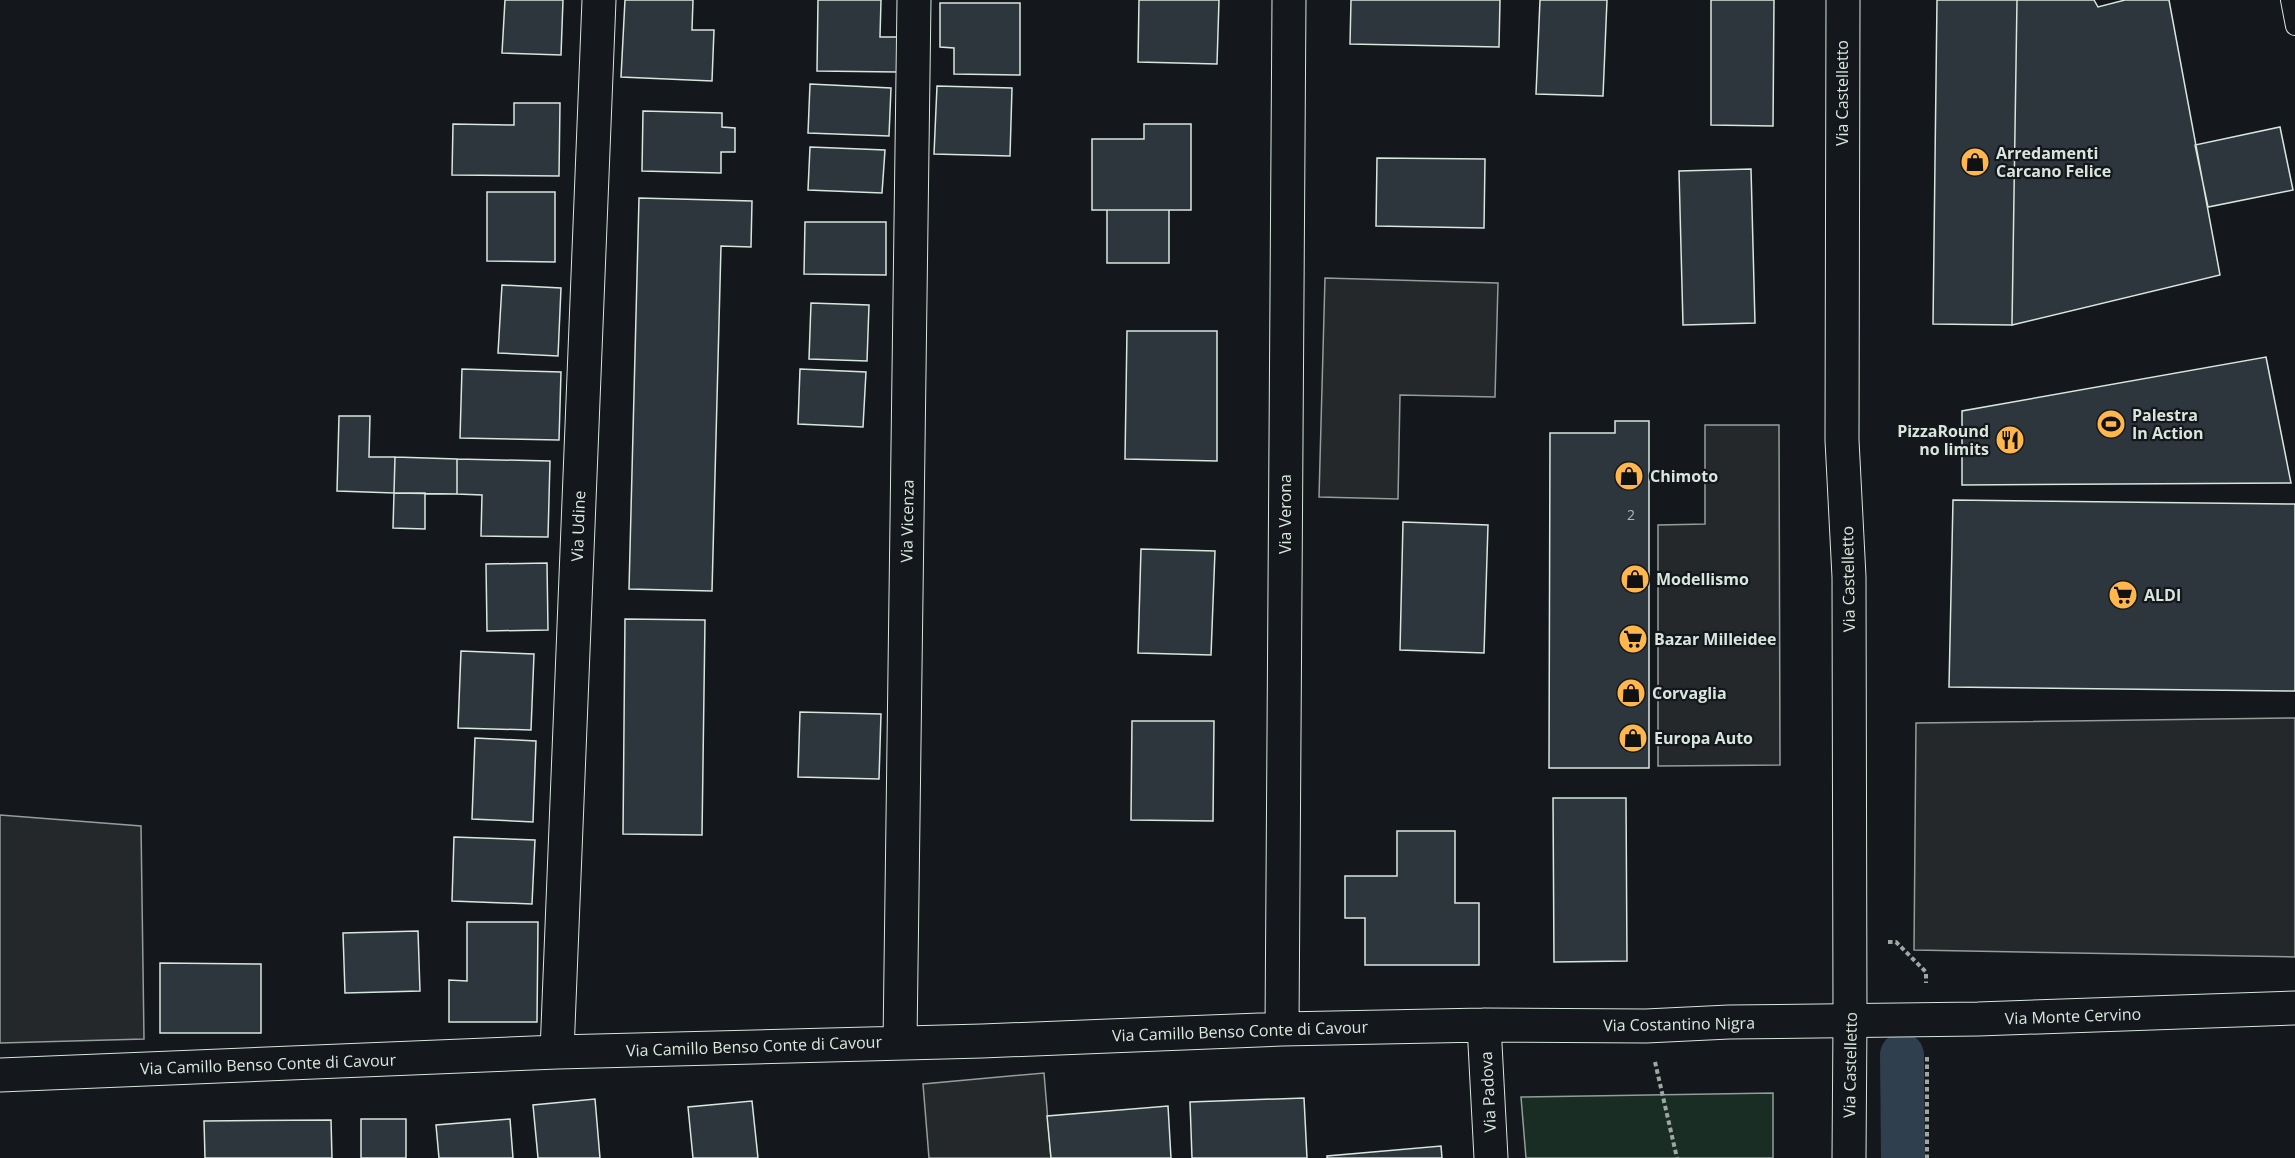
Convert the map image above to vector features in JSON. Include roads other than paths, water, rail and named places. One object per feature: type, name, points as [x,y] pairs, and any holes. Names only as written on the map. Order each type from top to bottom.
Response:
[{"type":"street","name":"Via Udine","points":[[557,1052],[599,0]]},
{"type":"street","name":"Via Vicenza","points":[[900,1042],[914,0]]},
{"type":"street","name":"Via Verona","points":[[1282,1029],[1289,0]]},
{"type":"street","name":"Via Castelletto","points":[[1843,0],[1842,440],[1850,577],[1849,1158]]},
{"type":"street","name":"Via Monte Cervino","points":[[1850,1020],[1990,1019],[2295,1008]]},
{"type":"street","name":"Via Costantino Nigra","points":[[1496,1025],[1646,1026],[1850,1020]]},
{"type":"street","name":"Via Camillo Benso Conte di Cavour","points":[[0,1075],[557,1052],[1282,1029],[1496,1025]]},
{"type":"street","name":"Via Padova","points":[[1491,1158],[1496,1025]]},
{"type":"lane","points":[[2290,0],[2295,26]]},
{"type":"waterway","points":[[1902,1055],[1903,1158]]},
{"type":"place","name":"Arredamenti Carcano Felice","points":[[1975,162]]},
{"type":"place","name":"Palestra In Action","points":[[2111,424]]},
{"type":"place","name":"PizzaRound no limits","points":[[2010,440]]},
{"type":"place","name":"Chimoto","points":[[1629,476]]},
{"type":"place","name":"Modellismo","points":[[1635,579]]},
{"type":"place","name":"ALDI","points":[[2123,595]]},
{"type":"place","name":"Bazar Milleidee","points":[[1633,639]]},
{"type":"place","name":"Corvaglia","points":[[1631,693]]},
{"type":"place","name":"Europa Auto","points":[[1633,738]]}]
